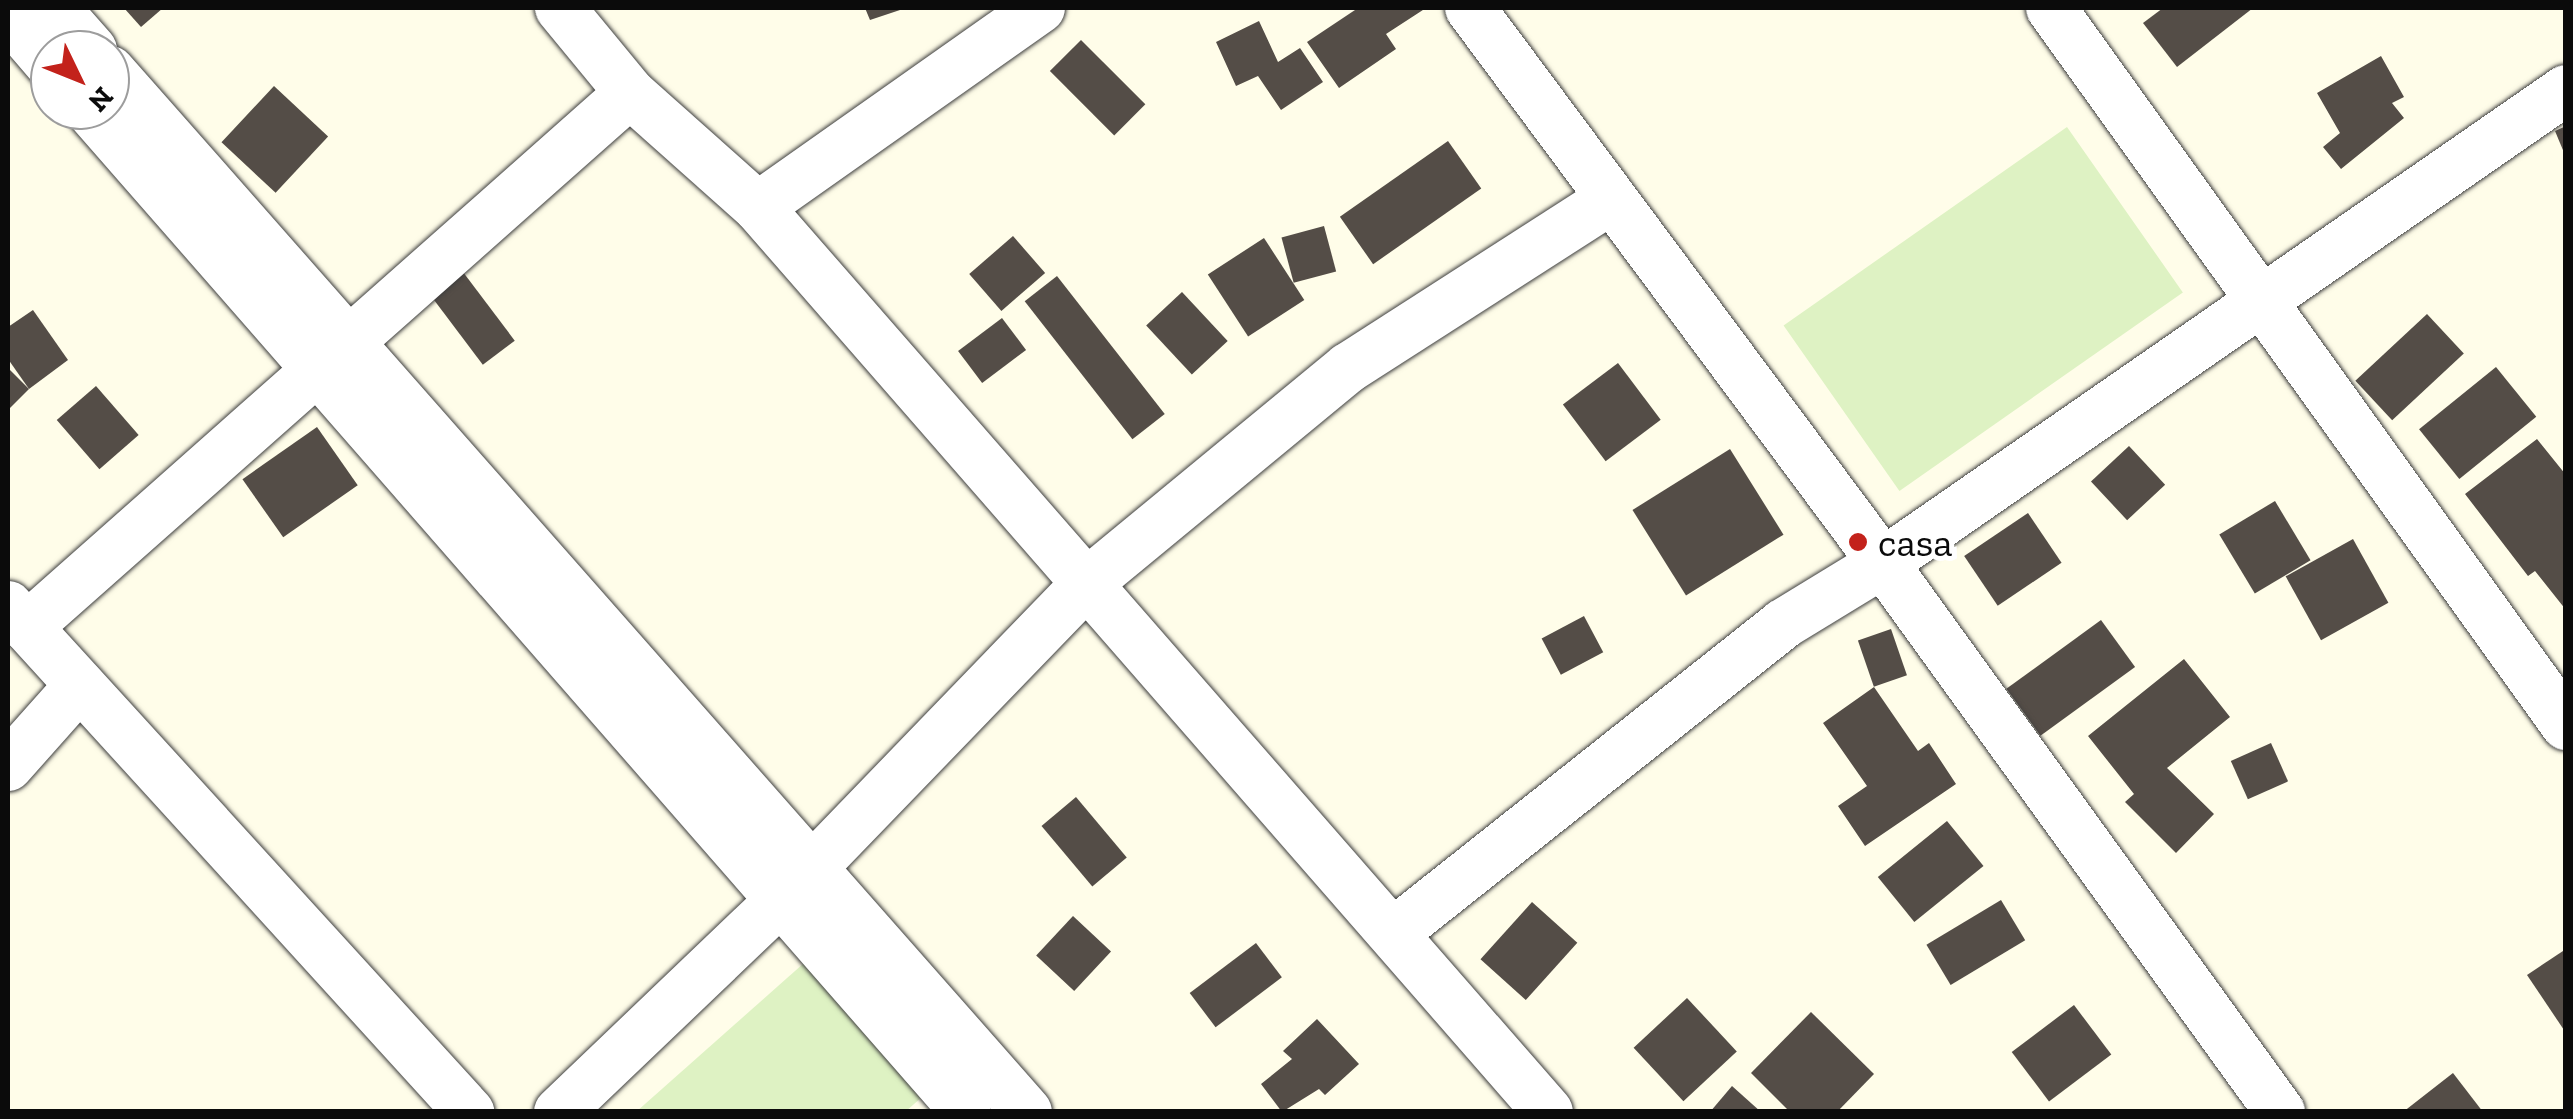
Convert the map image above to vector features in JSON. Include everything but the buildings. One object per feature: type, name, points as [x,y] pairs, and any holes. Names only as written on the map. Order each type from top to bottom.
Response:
[{"type":"street","points":[[55,8],[74,30]]},
{"type":"street","points":[[560,8],[630,93],[758,207],[1086,584],[1396,931],[1548,1112]]},
{"type":"street","points":[[758,207],[1040,8]]},
{"type":"street","points":[[1470,8],[1884,563],[2280,1112]]},
{"type":"street","points":[[2051,8],[2566,724]]},
{"type":"street","points":[[8,15],[30,41]]},
{"type":"street","points":[[1396,931],[1680,700],[1783,624],[1884,563],[2566,90]]},
{"type":"street","points":[[469,1112],[18,616],[333,358],[630,93]]},
{"type":"street","points":[[130,96],[333,358]]},
{"type":"street","points":[[110,130],[333,358],[795,884],[1027,1112]]},
{"type":"street","points":[[559,1112],[795,884],[1086,584],[1348,368],[1611,199]]},
{"type":"street","points":[[8,766],[80,685]]},
{"type":"street","points":[[795,884],[966,1112]]},
{"type":"green space","points":[[2067,127],[2183,292],[1899,491],[1784,325]]},
{"type":"green space","points":[[804,963],[922,1097],[905,1112],[636,1112]]},
{"type":"place","name":"casa","points":[[1858,542]]}]
